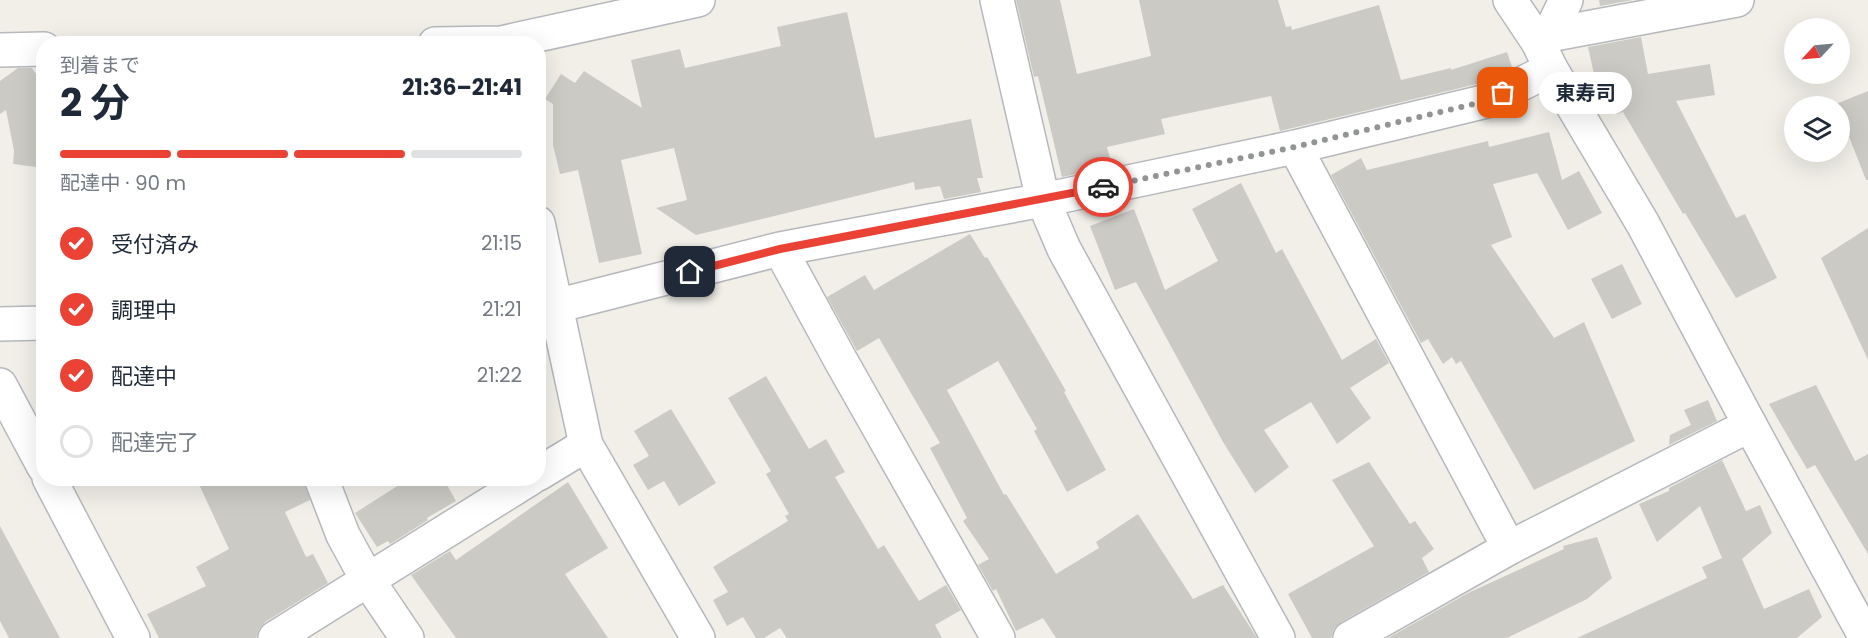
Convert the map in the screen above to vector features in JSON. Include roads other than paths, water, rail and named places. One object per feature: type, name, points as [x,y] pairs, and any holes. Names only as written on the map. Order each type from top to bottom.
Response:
[{"type":"street","points":[[533,36],[698,0]]},
{"type":"street","points":[[997,0],[1043,200],[1064,249],[1278,638]]},
{"type":"street","points":[[1510,0],[1546,49],[1866,638]]},
{"type":"street","points":[[1546,49],[1566,0]]},
{"type":"street","points":[[698,638],[586,445],[547,306],[780,249],[1043,200],[1295,147],[1486,101],[1546,49],[1737,0]]},
{"type":"street","points":[[0,50],[36,49]]},
{"type":"street","points":[[1295,147],[1509,548]]},
{"type":"street","points":[[780,249],[999,638]]},
{"type":"street","points":[[0,324],[36,323]]},
{"type":"street","points":[[0,385],[36,452]]},
{"type":"street","points":[[1350,638],[1509,548],[1750,425]]},
{"type":"street","points":[[546,469],[586,445]]},
{"type":"street","points":[[53,486],[133,638]]},
{"type":"street","points":[[324,486],[343,535],[367,579],[407,638]]},
{"type":"street","points":[[275,638],[518,486]]},
{"type":"place","name":"東寿司","points":[[1503,93]]}]
